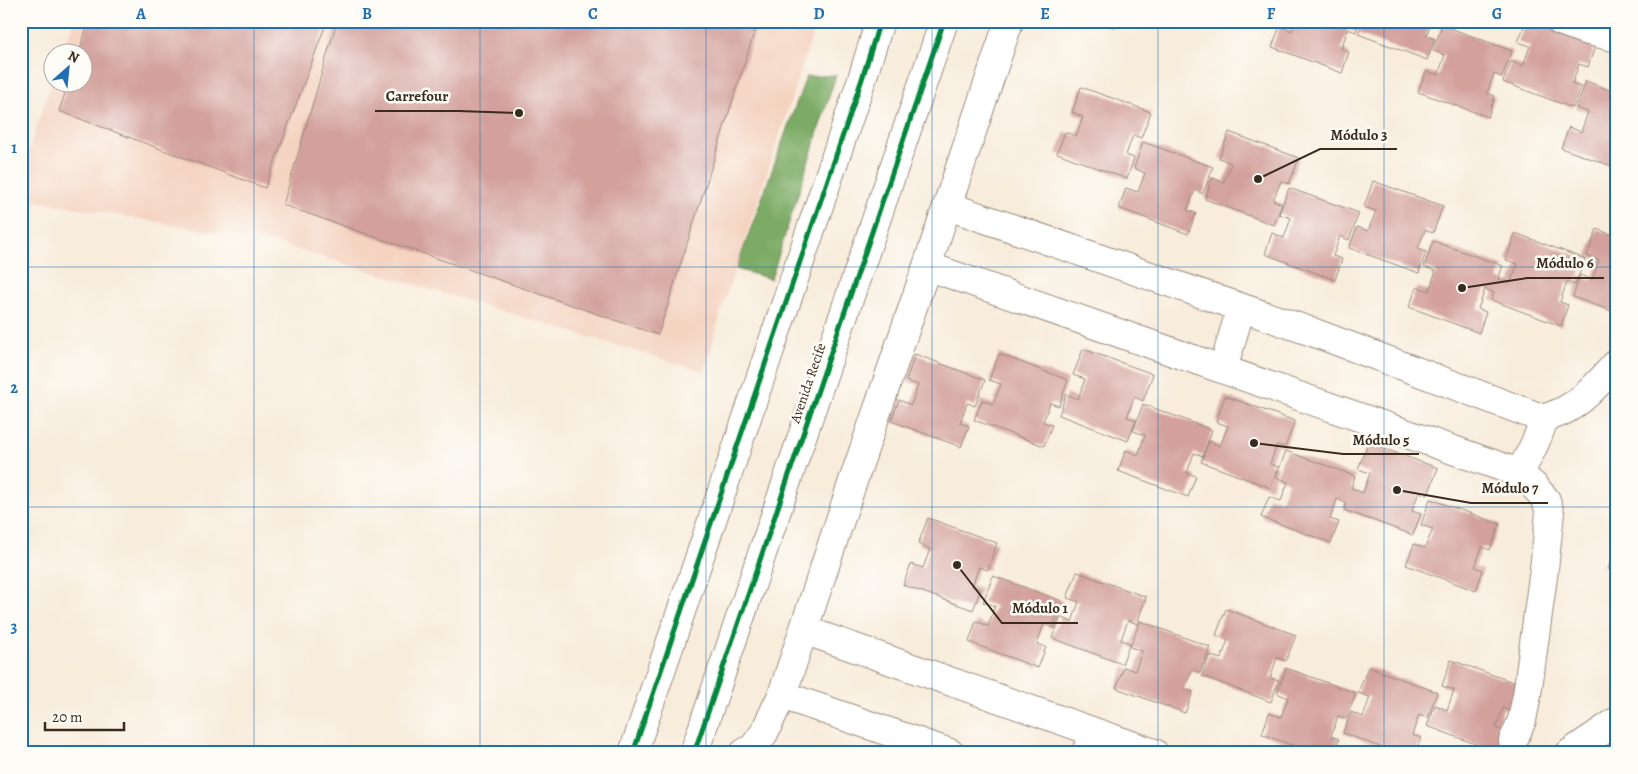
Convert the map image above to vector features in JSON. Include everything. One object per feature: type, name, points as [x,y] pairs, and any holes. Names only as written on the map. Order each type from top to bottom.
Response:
[{"type":"main road","points":[[633,753],[850,116],[880,21]]},
{"type":"main road","name":"Avenida Recife","points":[[694,753],[944,21]]},
{"type":"main road","points":[[744,753],[754,747],[764,733],[782,695],[1009,21]]},
{"type":"main road","points":[[1560,21],[1584,30],[1617,38]]},
{"type":"main road","points":[[948,206],[1241,308],[1544,419],[1563,411],[1577,402],[1594,388],[1617,363]]},
{"type":"main road","points":[[928,266],[1519,473],[1546,500],[1550,513],[1527,695],[1522,720],[1513,741]]},
{"type":"main road","points":[[1222,369],[1241,308]]},
{"type":"main road","points":[[1519,473],[1530,457],[1544,419]]},
{"type":"main road","points":[[804,630],[1090,742],[1154,753]]},
{"type":"main road","points":[[782,695],[950,753]]},
{"type":"main road","points":[[1570,753],[1617,721]]},
{"type":"shaded area","points":[[74,21],[817,21],[720,315],[705,372],[276,243],[21,198],[21,172],[49,92],[92,92],[92,42],[67,42]]},
{"type":"green space","points":[[836,75],[771,279],[736,269],[806,77]]},
{"type":"building","points":[[89,21],[327,21],[265,188],[59,111],[66,92],[92,92],[92,42],[82,42]]},
{"type":"building","points":[[337,21],[758,21],[658,335],[283,205]]},
{"type":"building","points":[[1098,21],[1118,21],[1115,28]]},
{"type":"building","points":[[1295,21],[1360,21],[1356,32],[1348,29],[1341,49],[1349,52],[1342,73],[1272,47],[1280,26],[1292,31]]},
{"type":"building","points":[[1363,21],[1432,21],[1426,36],[1435,39],[1427,60],[1358,34]]},
{"type":"building","points":[[1526,21],[1543,21],[1597,41],[1588,67],[1579,64],[1572,84],[1581,87],[1573,108],[1503,82],[1511,61],[1523,66],[1530,46],[1518,42]]},
{"type":"building","points":[[1442,25],[1512,51],[1502,77],[1494,74],[1487,93],[1495,96],[1488,117],[1418,92],[1426,71],[1438,75],[1445,55],[1433,51]]},
{"type":"building","points":[[1586,81],[1617,93],[1617,168],[1561,148],[1569,127],[1581,132],[1588,112],[1576,108]]},
{"type":"building","points":[[1081,87],[1151,112],[1141,138],[1133,135],[1126,155],[1134,158],[1127,179],[1057,153],[1065,132],[1076,136],[1083,117],[1072,112]]},
{"type":"building","points":[[1229,132],[1299,158],[1289,184],[1281,181],[1273,200],[1282,204],[1274,225],[1205,199],[1212,178],[1224,182],[1231,163],[1219,158]]},
{"type":"building","points":[[1143,142],[1213,167],[1203,194],[1195,190],[1187,210],[1196,213],[1188,234],[1119,208],[1126,188],[1138,192],[1145,173],[1134,168]]},
{"type":"building","points":[[1373,181],[1443,206],[1433,233],[1425,230],[1418,249],[1426,252],[1419,273],[1349,248],[1357,227],[1368,231],[1376,211],[1364,207]]},
{"type":"building","points":[[1289,188],[1359,213],[1349,240],[1340,236],[1333,256],[1342,259],[1335,280],[1265,254],[1272,233],[1284,238],[1291,218],[1279,214]]},
{"type":"building","points":[[1597,229],[1617,237],[1617,313],[1573,297],[1580,275],[1592,280],[1599,260],[1587,256]]},
{"type":"building","points":[[1515,233],[1585,259],[1575,285],[1567,282],[1560,302],[1568,305],[1561,326],[1491,300],[1494,293],[1485,289],[1478,309],[1486,312],[1479,333],[1409,307],[1417,287],[1429,291],[1436,271],[1424,267],[1433,241],[1503,266],[1498,279],[1510,283],[1518,264],[1506,260]]},
{"type":"building","points":[[1083,349],[1153,374],[1143,401],[1134,397],[1127,417],[1136,420],[1128,441],[1059,415],[1066,394],[1078,399],[1085,379],[1073,375]]},
{"type":"building","points":[[915,354],[985,380],[975,406],[967,403],[960,423],[969,426],[961,447],[891,421],[899,400],[911,405],[918,385],[906,381]]},
{"type":"building","points":[[999,354],[1068,380],[1059,406],[1050,403],[1043,422],[1052,425],[1044,446],[974,420],[982,400],[993,404],[1001,384],[989,380]]},
{"type":"building","points":[[1225,396],[1295,421],[1285,447],[1277,445],[1270,464],[1278,467],[1271,488],[1201,462],[1209,441],[1220,446],[1228,426],[1216,422]]},
{"type":"building","points":[[1143,404],[1212,430],[1203,456],[1194,453],[1187,473],[1196,476],[1188,497],[1118,471],[1126,450],[1138,455],[1145,435],[1133,431]]},
{"type":"building","points":[[1368,443],[1438,468],[1428,495],[1419,492],[1412,511],[1421,514],[1413,535],[1344,510],[1346,503],[1337,499],[1330,519],[1339,522],[1331,543],[1261,517],[1269,497],[1281,501],[1288,482],[1276,477],[1286,451],[1355,476],[1351,488],[1363,493],[1370,473],[1358,469]]},
{"type":"building","points":[[1430,499],[1500,524],[1490,550],[1482,547],[1475,567],[1483,570],[1476,591],[1406,565],[1414,544],[1425,548],[1433,529],[1421,525]]},
{"type":"building","points":[[928,518],[997,543],[988,570],[979,567],[972,586],[981,589],[973,610],[903,585],[911,564],[923,568],[930,549],[918,544]]},
{"type":"building","points":[[1617,547],[1617,572],[1608,569]]},
{"type":"building","points":[[1077,572],[1146,597],[1137,624],[1128,620],[1121,640],[1130,643],[1122,664],[1052,638],[1060,617],[1072,622],[1079,602],[1067,598]]},
{"type":"building","points":[[993,576],[1062,601],[1053,628],[1044,624],[1037,644],[1046,647],[1038,668],[969,642],[976,621],[988,626],[995,606],[983,602]]},
{"type":"building","points":[[1226,609],[1296,635],[1286,661],[1277,658],[1270,678],[1279,680],[1271,702],[1202,676],[1209,655],[1221,659],[1228,640],[1216,635]]},
{"type":"building","points":[[1140,621],[1210,647],[1200,673],[1192,670],[1184,689],[1193,692],[1185,713],[1116,688],[1124,667],[1135,671],[1142,651],[1130,647]]},
{"type":"building","points":[[1451,660],[1521,685],[1511,712],[1503,708],[1496,728],[1504,731],[1497,752],[1427,726],[1435,705],[1447,710],[1454,690],[1442,686]]},
{"type":"building","points":[[1368,667],[1437,692],[1428,718],[1419,715],[1412,735],[1421,738],[1415,753],[1396,753],[1343,733],[1351,712],[1363,717],[1370,697],[1358,693]]},
{"type":"building","points":[[1286,668],[1356,693],[1346,719],[1338,716],[1331,736],[1339,739],[1334,753],[1313,753],[1262,734],[1269,713],[1281,717],[1288,698],[1277,693]]},
{"type":"cycle path","points":[[633,753],[880,21]]},
{"type":"cycle path","points":[[694,753],[944,21]]},
{"type":"place","name":"Carrefour","points":[[519,113]]},
{"type":"place","name":"Módulo 3","points":[[1258,179]]},
{"type":"place","name":"Módulo 6","points":[[1462,288]]},
{"type":"place","name":"Módulo 5","points":[[1254,443]]},
{"type":"place","name":"Módulo 7","points":[[1397,490]]},
{"type":"place","name":"Módulo 1","points":[[957,565]]}]
